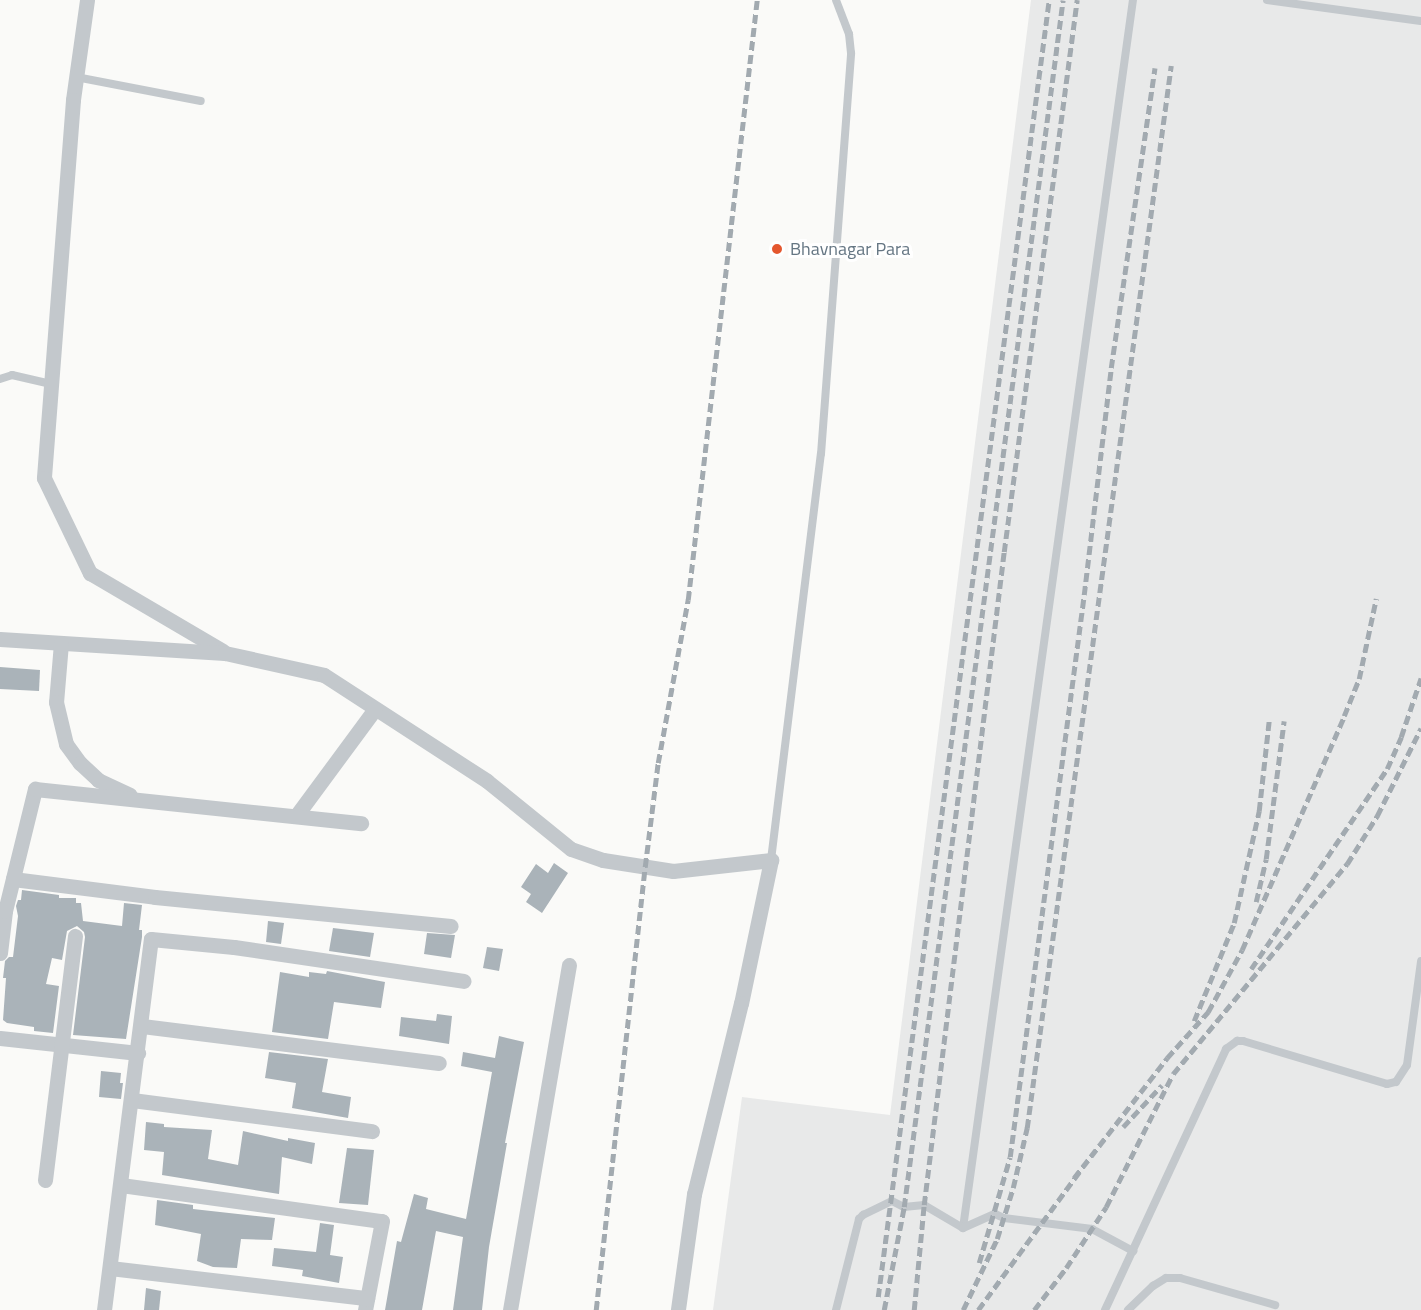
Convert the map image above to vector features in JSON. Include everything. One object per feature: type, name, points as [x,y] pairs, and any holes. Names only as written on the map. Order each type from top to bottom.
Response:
[{"type":"street","points":[[87,0],[76,77],[44,478],[90,573],[225,653]]},
{"type":"street","points":[[0,639],[225,653],[324,675],[487,782],[571,849],[603,860],[673,871],[771,860],[741,1003],[694,1194],[678,1310]]},
{"type":"street","points":[[61,643],[56,702],[66,744],[80,763],[98,780],[139,800]]},
{"type":"street","points":[[296,816],[375,709]]},
{"type":"street","points":[[0,953],[13,879],[35,789],[361,823]]},
{"type":"street","points":[[13,879],[155,897],[451,926]]},
{"type":"street","points":[[45,1180],[75,936]]},
{"type":"street","points":[[104,1310],[152,939],[234,947],[464,981]]},
{"type":"street","points":[[510,1310],[569,965]]},
{"type":"street","points":[[141,1026],[439,1063]]},
{"type":"street","points":[[0,1038],[138,1053]]},
{"type":"street","points":[[132,1100],[372,1131]]},
{"type":"street","points":[[110,1268],[366,1304],[382,1221],[121,1185]]},
{"type":"lane","points":[[771,860],[821,454],[851,52],[849,34],[836,0]]},
{"type":"lane","points":[[963,1228],[1133,0]]},
{"type":"lane","points":[[1267,0],[1421,21]]},
{"type":"lane","points":[[76,77],[201,101]]},
{"type":"lane","points":[[0,379],[12,375],[51,384]]},
{"type":"lane","points":[[1105,1310],[1226,1049],[1232,1043],[1243,1041],[1387,1084],[1396,1082],[1407,1065],[1421,961]]},
{"type":"lane","points":[[836,1310],[863,1215],[892,1202],[904,1207],[924,1205],[963,1228]]},
{"type":"lane","points":[[963,1228],[995,1214],[1004,1218],[1092,1229],[1132,1251]]},
{"type":"lane","points":[[1128,1310],[1153,1286],[1166,1278],[1180,1278],[1275,1305]]},
{"type":"shaded area","points":[[1031,0],[1421,0],[1421,1310],[713,1310],[742,1097],[890,1115]]},
{"type":"building","points":[[0,667],[40,670],[39,691],[0,689]]},
{"type":"building","points":[[554,863],[568,873],[542,913],[526,902],[531,894],[521,887],[536,864],[548,873]]},
{"type":"building","points":[[22,890],[59,895],[59,898],[76,898],[76,903],[81,903],[83,921],[122,926],[124,903],[142,905],[139,930],[142,930],[142,937],[126,1039],[73,1035],[85,937],[84,932],[77,926],[67,931],[62,960],[52,958],[46,984],[59,986],[53,1033],[34,1031],[34,1027],[7,1023],[3,1020],[5,961],[13,957],[18,916],[16,906],[18,900],[21,900]]},
{"type":"building","points":[[268,921],[284,923],[281,944],[266,942]]},
{"type":"building","points":[[333,928],[374,933],[370,957],[329,951]]},
{"type":"building","points":[[427,933],[455,935],[451,958],[424,954]]},
{"type":"building","points":[[487,947],[503,949],[499,971],[483,968]]},
{"type":"building","points":[[327,971],[385,982],[381,1008],[334,1002],[328,1039],[272,1032],[280,972],[309,977],[309,972],[326,974]]},
{"type":"building","points":[[437,1014],[452,1016],[449,1044],[399,1036],[401,1017],[436,1021]]},
{"type":"building","points":[[499,1036],[524,1042],[505,1143],[507,1143],[489,1247],[482,1310],[453,1310],[463,1237],[436,1231],[422,1310],[385,1310],[397,1241],[401,1242],[414,1194],[428,1198],[426,1209],[466,1219],[492,1072],[461,1066],[463,1052],[495,1058]]},
{"type":"building","points":[[269,1052],[328,1059],[322,1092],[351,1097],[348,1118],[292,1108],[296,1083],[265,1078]]},
{"type":"building","points":[[101,1071],[121,1073],[120,1083],[123,1083],[121,1099],[99,1097]]},
{"type":"building","points":[[146,1122],[164,1124],[164,1127],[212,1130],[208,1159],[238,1165],[243,1131],[288,1141],[288,1138],[315,1143],[312,1164],[282,1157],[279,1194],[162,1175],[164,1152],[144,1150]]},
{"type":"building","points":[[347,1148],[374,1150],[368,1205],[339,1203]]},
{"type":"building","points":[[157,1200],[193,1205],[193,1209],[275,1218],[272,1240],[241,1239],[237,1268],[213,1267],[197,1261],[201,1234],[155,1225]]},
{"type":"building","points":[[320,1223],[334,1225],[330,1255],[343,1257],[339,1283],[302,1276],[303,1270],[272,1266],[274,1248],[316,1252]]},
{"type":"building","points":[[146,1288],[161,1291],[159,1310],[144,1310]]},
{"type":"railway","points":[[596,1310],[645,867],[658,763],[688,600],[757,0]]},
{"type":"railway","points":[[878,1297],[1049,0]]},
{"type":"railway","points":[[884,1310],[904,1207],[1063,0]]},
{"type":"railway","points":[[914,1310],[924,1205],[1004,552],[1077,0]]},
{"type":"railway","points":[[963,1310],[997,1239],[1013,1188],[1027,1128],[1171,66]]},
{"type":"railway","points":[[979,1263],[1010,1157],[1084,595],[1111,368],[1155,68]]},
{"type":"railway","points":[[1074,1178],[1167,1058],[1208,1012],[1242,950],[1359,679],[1376,599]]},
{"type":"railway","points":[[1251,969],[1387,769],[1401,737],[1421,678]]},
{"type":"railway","points":[[1194,1021],[1234,923],[1259,811],[1269,720]]},
{"type":"railway","points":[[1256,902],[1266,859],[1284,721]]},
{"type":"railway","points":[[1034,1310],[1066,1268],[1106,1207],[1173,1074],[1347,864],[1377,816],[1421,728]]},
{"type":"railway","points":[[1123,1127],[1162,1085]]},
{"type":"railway","points":[[978,1310],[1079,1172]]},
{"type":"place","name":"Bhavnagar Para","points":[[777,249]]}]
